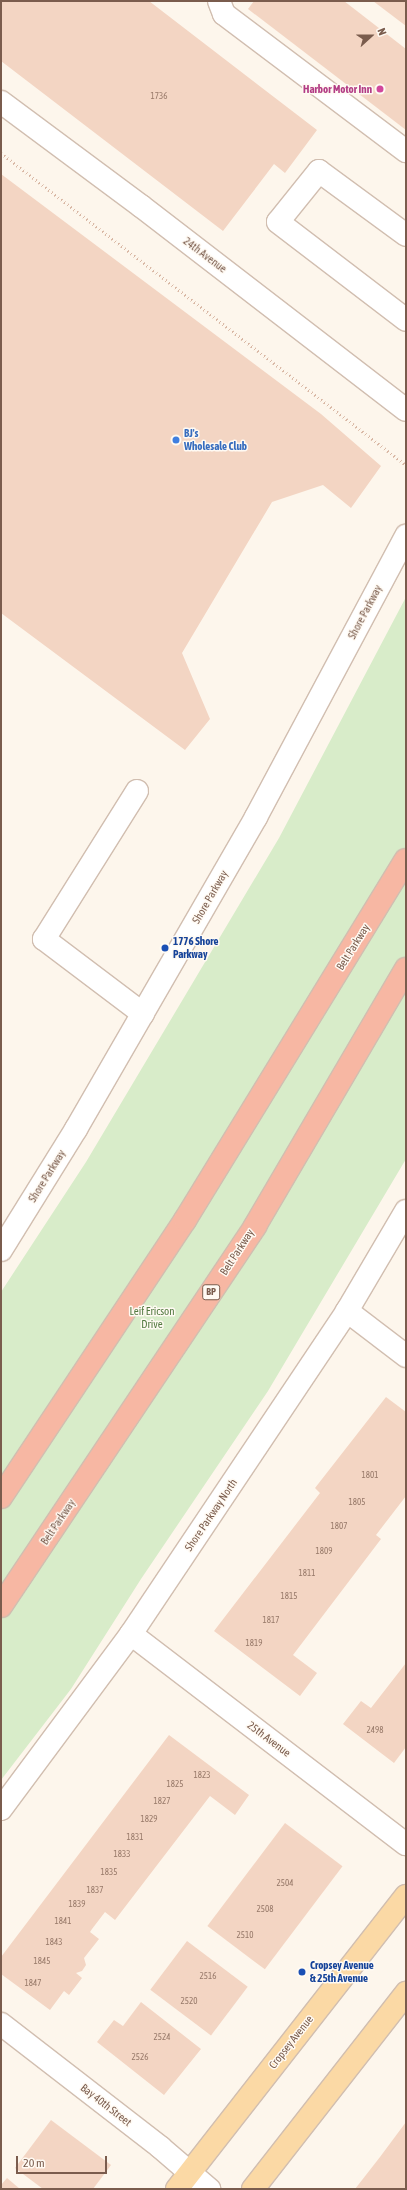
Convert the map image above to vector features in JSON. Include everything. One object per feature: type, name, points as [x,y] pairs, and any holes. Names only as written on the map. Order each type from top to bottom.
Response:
[{"type":"highway","name":"Belt Parkway","points":[[1,1498],[185,1220],[406,860]]},
{"type":"highway","name":"Belt Parkway","points":[[1,1606],[255,1226],[406,969]]},
{"type":"main road","name":"Cropsey Avenue","points":[[183,2181],[406,1896]]},
{"type":"main road","points":[[253,2189],[406,1993]]},
{"type":"street","points":[[219,1],[224,14],[406,151]]},
{"type":"street","name":"24th Avenue","points":[[1,102],[141,206],[406,410]]},
{"type":"street","points":[[406,236],[319,171],[278,222],[406,320]]},
{"type":"street","name":"Shore Parkway","points":[[1,1250],[76,1129],[256,817],[406,536]]},
{"type":"street","points":[[137,791],[44,939],[143,1014]]},
{"type":"street","name":"Shore Parkway North","points":[[1,1809],[131,1634],[347,1310],[406,1211]]},
{"type":"street","points":[[347,1310],[406,1356]]},
{"type":"street","name":"25th Avenue","points":[[131,1634],[406,1844]]},
{"type":"street","name":"Bay 40th Street","points":[[1,2024],[183,2181],[209,2189]]},
{"type":"path","points":[[1,153],[406,465]]},
{"type":"green space","name":"Leif Ericson Drive","points":[[406,597],[406,1159],[268,1391],[141,1579],[71,1689],[1,1780],[1,1292],[86,1162],[279,838]]},
{"type":"building","points":[[1,1],[149,1],[317,130],[285,173],[274,164],[223,231],[1,61]]},
{"type":"building","name":"Harbor Motor Inn","points":[[254,1],[344,1],[406,49],[406,130],[248,9]]},
{"type":"building","points":[[373,1],[406,1],[406,26]]},
{"type":"building","name":"BJ's Wholesale Club","points":[[1,174],[321,414],[381,466],[351,508],[323,485],[272,502],[182,653],[210,719],[185,750],[1,613]]},
{"type":"building","points":[[386,1397],[406,1412],[406,1496],[376,1535],[381,1539],[293,1655],[317,1673],[300,1696],[214,1631],[320,1493],[315,1488]]},
{"type":"building","points":[[406,1663],[406,1747],[394,1763],[343,1724],[361,1701],[371,1708]]},
{"type":"building","points":[[169,1735],[249,1795],[235,1815],[210,1796],[115,1920],[105,1912],[92,1929],[90,1932],[99,1939],[84,1958],[86,1965],[82,1971],[76,1973],[82,1978],[69,1995],[64,1991],[50,2010],[1,1974],[1,1957]]},
{"type":"building","points":[[285,1823],[343,1866],[265,1969],[207,1926]]},
{"type":"building","points":[[187,1941],[248,1987],[211,2035],[150,1990]]},
{"type":"building","points":[[141,2002],[201,2049],[164,2095],[97,2042],[114,2020],[123,2026]]},
{"type":"building","points":[[51,2120],[111,2165],[93,2189],[43,2189],[15,2168]]},
{"type":"building","points":[[406,2122],[406,2189],[355,2189],[380,2157]]},
{"type":"building","points":[[7,2178],[20,2189],[1,2189],[1,2185]]},
{"type":"place","name":"Harbor Motor Inn","points":[[380,89]]},
{"type":"place","name":"BJ's Wholesale Club","points":[[176,440]]},
{"type":"place","name":"1776 Shore Parkway","points":[[165,948]]},
{"type":"place","name":"Cropsey Avenue & 25th Avenue","points":[[302,1972]]}]
